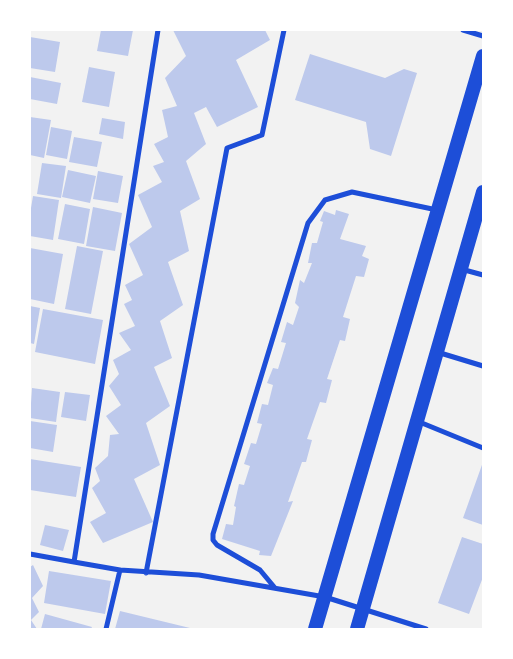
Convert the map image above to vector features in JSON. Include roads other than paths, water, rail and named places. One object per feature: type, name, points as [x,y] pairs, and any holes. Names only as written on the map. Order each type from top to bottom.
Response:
[{"type":"highway","points":[[315,629],[483,56]]},
{"type":"highway","points":[[357,629],[483,192]]},
{"type":"street","points":[[74,562],[158,30]]},
{"type":"street","points":[[146,573],[227,148],[262,135],[284,30]]},
{"type":"street","points":[[463,30],[483,36]]},
{"type":"street","points":[[275,588],[260,570],[217,545],[213,534],[308,223],[325,200],[352,192],[438,210]]},
{"type":"street","points":[[461,268],[483,275]]},
{"type":"street","points":[[437,352],[483,366]]},
{"type":"street","points":[[417,421],[483,448]]},
{"type":"street","points":[[30,554],[120,570],[146,573],[199,574],[325,597],[426,629]]},
{"type":"street","points":[[106,629],[120,570]]}]
